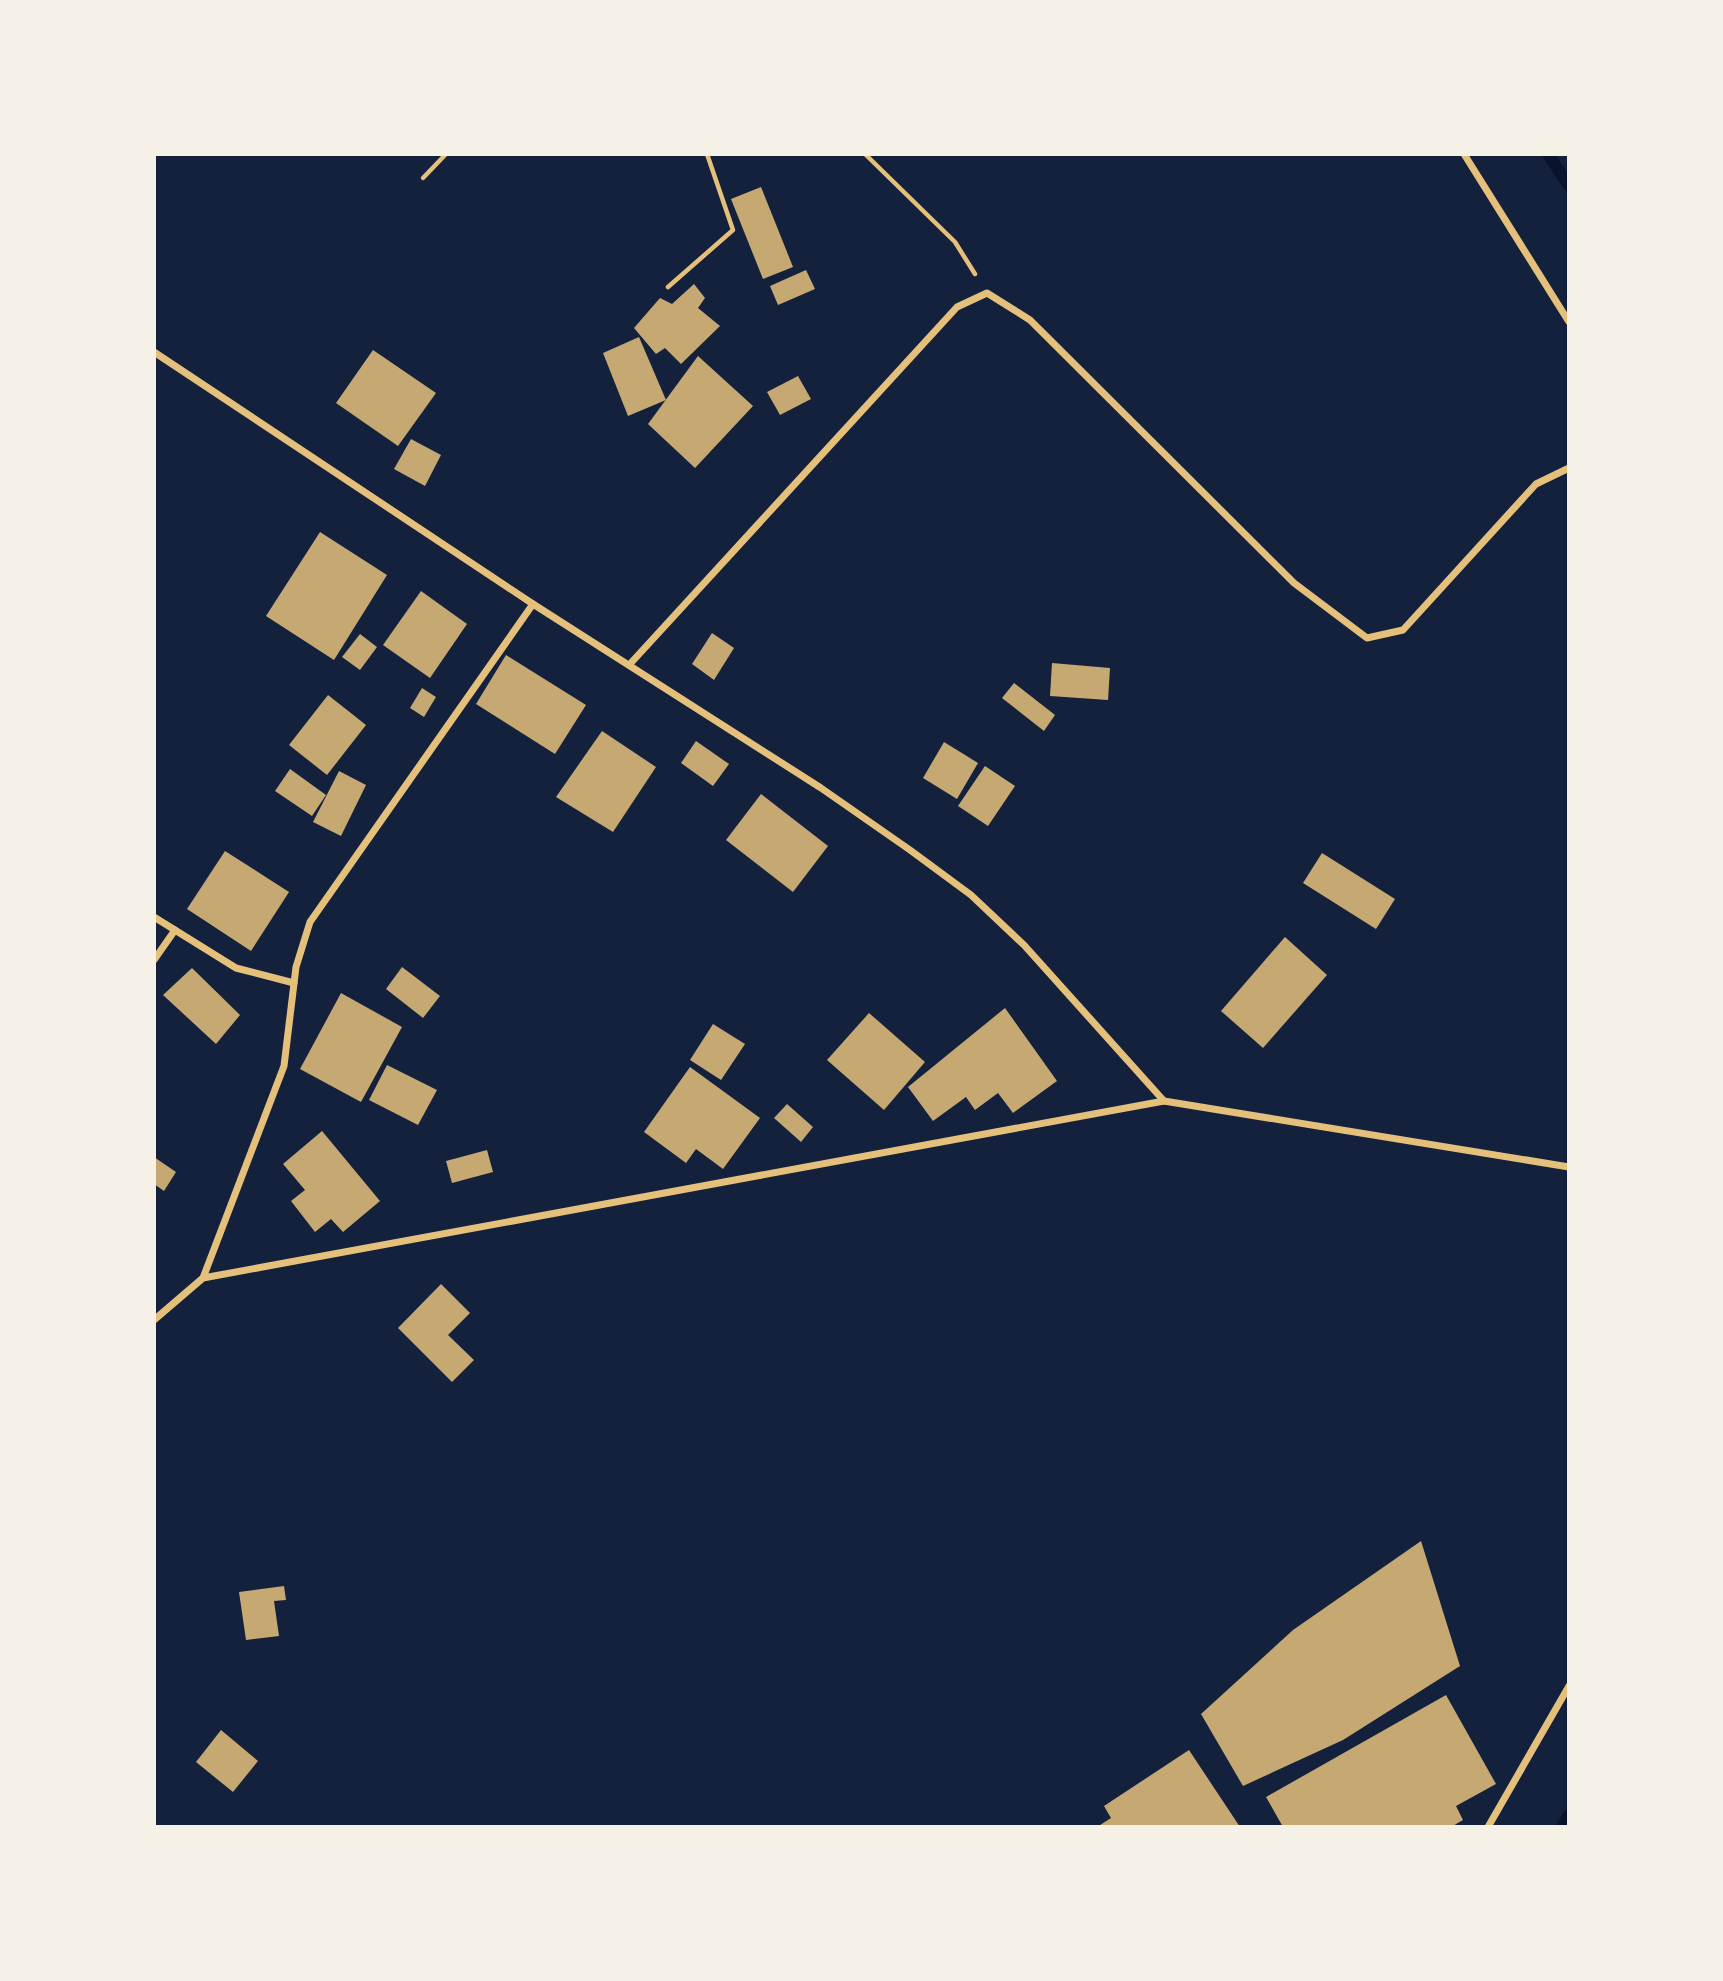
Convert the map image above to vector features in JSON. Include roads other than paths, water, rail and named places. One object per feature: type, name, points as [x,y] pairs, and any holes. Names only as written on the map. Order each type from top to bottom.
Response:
[{"type":"street","points":[[1464,154],[1569,322]]},
{"type":"street","points":[[630,664],[957,307],[987,292],[1030,320],[1294,583],[1367,638],[1403,631],[1536,484],[1569,468]]},
{"type":"street","points":[[154,352],[533,604],[821,788],[971,895],[1024,945],[1164,1101]]},
{"type":"street","points":[[154,1321],[203,1278],[284,1066],[294,983],[310,922],[533,604]]},
{"type":"street","points":[[154,917],[236,968],[294,983]]},
{"type":"street","points":[[154,960],[175,930]]},
{"type":"street","points":[[203,1278],[1164,1101],[1569,1167]]},
{"type":"street","points":[[1488,1827],[1569,1686]]},
{"type":"waterway","points":[[1548,154],[1569,186]]},
{"type":"waterway","points":[[1562,1827],[1569,1815]]}]
